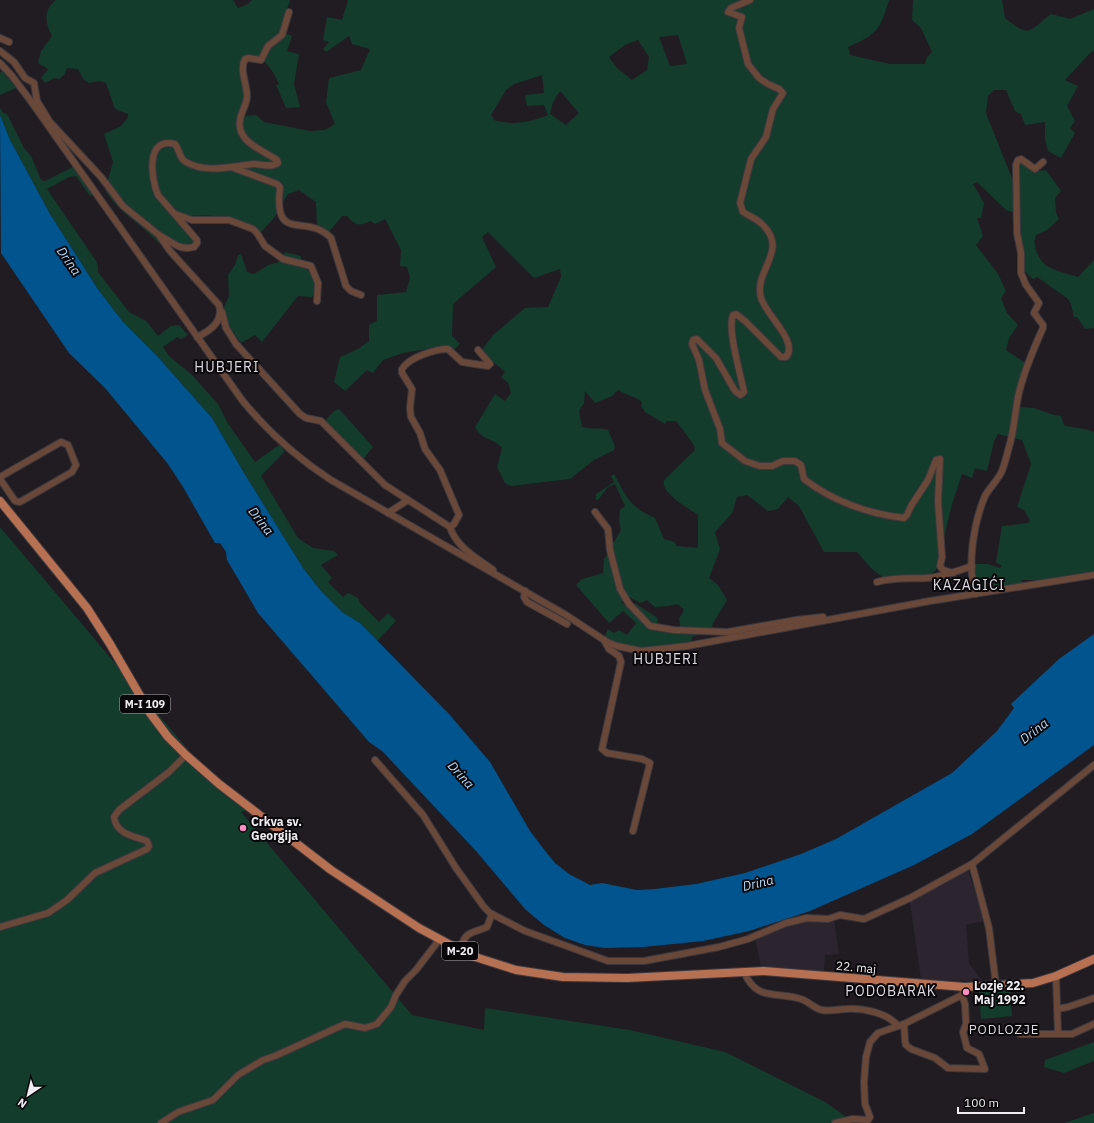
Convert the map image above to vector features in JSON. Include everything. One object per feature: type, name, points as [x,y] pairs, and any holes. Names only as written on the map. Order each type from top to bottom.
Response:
[{"type":"main road","name":"M-I 109","points":[[0,500],[87,608],[110,644],[150,713],[168,737],[219,784],[331,870]]},
{"type":"main road","name":"M-20","points":[[331,870],[372,899],[439,940],[460,951]]},
{"type":"main road","name":"22. maj","points":[[460,951],[488,962],[527,973],[562,977],[609,978],[744,972],[803,974],[965,987],[1033,983],[1056,976],[1094,959]]},
{"type":"street","points":[[750,0],[731,8],[728,12],[742,17],[739,28],[748,64],[759,78],[780,89],[782,95],[773,109],[766,137],[751,159],[740,203],[743,212],[763,225],[773,241],[773,250],[761,281],[760,292],[767,312],[787,338],[788,352],[786,357],[782,357],[745,321],[736,314],[733,315],[733,339],[744,392],[740,395],[735,391],[716,358],[697,339],[693,340],[692,344],[699,360],[705,390],[720,429],[721,440],[726,448],[740,458],[760,466],[772,466],[783,461],[796,461],[801,465],[804,478],[837,499],[870,512],[904,518],[907,516],[911,506],[928,480],[936,460],[940,459],[938,501],[942,557],[940,566],[943,570],[953,573]]},
{"type":"street","points":[[0,51],[14,62],[25,78],[34,83],[37,101],[48,123],[101,177],[123,206],[175,246],[188,248],[196,244],[197,240],[158,195],[156,189],[151,162],[156,150],[162,146],[175,144],[180,157],[186,162],[198,166],[232,167],[253,164],[273,166],[278,164],[278,160],[248,142],[240,131],[240,119],[247,96],[243,65],[245,59],[248,58],[261,60],[268,46],[282,35],[289,12]]},
{"type":"street","points":[[0,38],[9,42]]},
{"type":"street","points":[[0,63],[12,76],[48,123],[242,400],[277,439],[316,470],[617,646],[640,651],[687,646],[976,594],[1094,575]]},
{"type":"street","points":[[976,594],[972,581],[972,566],[980,512],[990,487],[1002,471],[1009,446],[1022,383],[1034,347],[1043,328],[1043,325],[1034,313],[1039,303],[1026,285],[1021,273],[1021,253],[1017,233],[1016,165],[1018,160],[1021,159],[1035,169],[1043,162]]},
{"type":"street","points":[[232,167],[277,184],[280,187],[278,208],[284,219],[290,224],[311,227],[327,234],[331,238],[346,286],[351,291],[361,295]]},
{"type":"street","points":[[174,214],[192,220],[230,220],[253,229],[260,236],[265,246],[283,260],[311,266],[316,273],[318,283],[317,301]]},
{"type":"street","points":[[159,235],[170,251],[219,305],[226,328],[236,344],[300,414],[306,418],[321,421],[385,485],[450,527],[452,536],[458,543],[498,573],[499,577]]},
{"type":"street","points":[[197,337],[207,332],[214,326],[222,312]]},
{"type":"street","points":[[450,527],[454,524],[459,515],[440,470],[425,449],[420,433],[411,417],[412,390],[402,373],[402,369],[407,362],[431,351],[440,349],[448,349],[462,362],[488,366],[490,364],[478,350]]},
{"type":"street","points":[[61,442],[68,445],[76,465],[72,472],[20,502],[15,501],[0,478],[61,442]]},
{"type":"street","points":[[388,513],[408,500]]},
{"type":"street","points":[[595,512],[608,529],[610,550],[620,588],[629,604],[650,626],[674,630],[728,632],[796,620],[845,617]]},
{"type":"street","points":[[877,582],[888,579],[927,578],[953,573],[972,566]]},
{"type":"street","points":[[525,591],[524,595],[527,602],[567,624]]},
{"type":"street","points":[[604,639],[609,649],[619,656],[621,662],[602,749],[606,753],[642,759],[650,762],[633,831]]},
{"type":"street","points":[[0,927],[48,913],[67,900],[95,873],[147,849],[149,846],[147,841],[120,830],[116,825],[114,817],[119,810],[169,772],[186,755]]},
{"type":"street","points":[[375,760],[423,815],[456,868],[484,907],[492,914],[525,931],[608,961],[644,961],[719,947],[748,939],[786,923],[807,918],[828,919],[840,915],[864,919],[910,898],[972,864],[1094,765]]},
{"type":"street","points":[[972,864],[989,928],[996,985]]},
{"type":"street","points":[[460,951],[462,941],[466,934],[487,927],[492,914]]},
{"type":"street","points":[[162,1123],[178,1112],[213,1100],[238,1075],[263,1060],[345,1024],[365,1028],[377,1024],[391,1007],[396,994],[405,981],[416,970],[439,940]]},
{"type":"street","points":[[744,972],[751,984],[759,991],[767,995],[799,998],[821,1010],[858,1009],[889,1017],[901,1025],[906,1045],[911,1049],[935,1058],[952,1069],[985,1069],[979,1054],[968,1050],[963,1032],[966,1024],[965,1004],[962,995],[965,987]]},
{"type":"street","points":[[1056,976],[1058,1034]]},
{"type":"street","points":[[835,1123],[853,1119],[869,1119],[871,1115],[865,1104],[865,1066],[870,1042],[878,1033],[901,1025],[962,995]]},
{"type":"street","points":[[1057,1009],[1068,1007],[1094,998]]},
{"type":"street","points":[[1020,1034],[1072,1034],[1094,1024]]},
{"type":"shaded area","points":[[968,870],[984,921],[966,925],[969,963],[982,981],[921,980],[910,902]]},
{"type":"shaded area","points":[[834,919],[839,954],[825,955],[824,971],[761,967],[755,938],[784,925],[804,920]]},
{"type":"green space","points":[[56,0],[233,0],[238,8],[248,4],[252,0],[290,0],[280,31],[292,36],[287,51],[299,54],[294,84],[300,107],[286,108],[276,85],[279,84],[273,72],[265,62],[255,57],[241,58],[245,92],[243,116],[256,115],[264,122],[310,131],[325,130],[335,124],[326,102],[329,78],[361,70],[370,49],[352,44],[349,36],[326,52],[323,49],[329,42],[323,40],[327,17],[342,20],[348,0],[889,0],[880,25],[876,30],[848,47],[850,55],[890,64],[925,64],[927,57],[932,52],[921,28],[912,20],[913,0],[1002,0],[1005,18],[1024,30],[1033,28],[1051,14],[1070,19],[1094,9],[1094,51],[1092,51],[1065,80],[1078,86],[1067,106],[1075,121],[1070,128],[1075,133],[1061,158],[1048,151],[1045,140],[1045,122],[1025,125],[1021,114],[1015,111],[1006,90],[994,90],[988,96],[986,113],[1013,181],[1019,161],[1037,171],[1046,170],[1061,191],[1055,198],[1056,213],[1059,219],[1047,230],[1036,235],[1034,242],[1035,248],[1039,257],[1047,266],[1078,277],[1094,260],[1094,328],[1085,329],[1077,317],[1074,317],[1071,304],[1067,298],[1037,277],[1033,279],[1019,266],[1016,213],[1006,210],[977,182],[973,184],[984,203],[981,218],[977,218],[983,236],[976,245],[998,274],[1006,291],[1001,298],[1007,313],[1018,325],[1009,338],[1006,350],[1030,366],[1018,407],[1034,408],[1061,416],[1064,425],[1087,429],[1094,432],[1094,571],[1041,580],[1021,580],[1023,584],[979,590],[976,589],[974,567],[976,564],[988,564],[1000,568],[1002,566],[996,562],[1002,526],[1028,523],[1030,520],[1024,510],[1017,507],[1031,464],[1022,440],[998,434],[994,441],[987,471],[975,468],[972,478],[962,474],[952,504],[944,537],[943,551],[938,567],[934,572],[926,576],[884,578],[872,569],[857,552],[824,552],[799,506],[788,497],[778,509],[768,511],[747,495],[737,497],[732,513],[715,532],[720,549],[709,578],[718,585],[727,600],[713,623],[710,635],[702,634],[692,637],[691,643],[645,648],[621,645],[611,641],[605,635],[608,629],[614,633],[619,630],[627,635],[636,623],[623,611],[609,623],[576,585],[582,579],[603,573],[604,559],[621,530],[619,520],[620,510],[625,506],[615,484],[608,487],[598,500],[596,499],[596,494],[614,482],[611,476],[614,474],[626,496],[634,506],[655,518],[664,539],[675,542],[676,546],[698,548],[698,515],[670,495],[664,485],[664,480],[695,450],[694,445],[676,421],[666,421],[665,424],[645,412],[641,406],[642,402],[636,398],[618,390],[612,396],[595,403],[585,391],[584,403],[579,411],[582,427],[608,430],[615,446],[614,450],[594,460],[570,479],[511,486],[505,483],[497,467],[502,448],[495,442],[484,437],[475,427],[495,394],[505,401],[511,393],[508,383],[501,377],[505,372],[481,351],[493,335],[525,308],[548,307],[561,277],[560,269],[534,278],[488,232],[482,237],[496,267],[453,304],[452,336],[460,344],[452,351],[444,346],[403,353],[383,360],[373,373],[367,370],[345,391],[334,382],[340,357],[358,349],[369,341],[369,325],[377,321],[377,295],[406,292],[410,278],[407,267],[400,266],[401,250],[385,219],[375,224],[370,221],[363,224],[357,224],[347,216],[342,216],[329,232],[317,225],[316,202],[299,190],[288,194],[274,218],[261,232],[238,220],[230,218],[187,216],[175,219],[194,242],[188,245],[159,243],[116,205],[105,190],[113,162],[104,134],[121,126],[128,117],[128,114],[115,109],[106,83],[100,81],[89,83],[83,79],[78,69],[67,68],[65,74],[59,79],[54,78],[45,83],[41,78],[48,69],[38,63],[41,51],[52,36],[46,17],[52,4]],"holes":[[[678,35],[687,64],[670,66],[659,37]],[[638,40],[649,57],[647,70],[632,80],[616,67],[609,57],[625,45]],[[542,75],[544,93],[525,95],[527,106],[544,105],[548,115],[535,120],[515,123],[494,120],[491,115],[506,90],[514,84]],[[560,91],[579,113],[566,125],[550,114],[553,102]],[[630,597],[640,603],[647,600],[655,607],[677,604],[684,609],[679,618],[681,631],[660,632],[660,626],[657,626],[658,619],[635,603],[635,607],[627,604],[626,606],[621,602]]]},
{"type":"green space","points":[[2,71],[16,88],[0,95],[0,73]]},
{"type":"green space","points":[[0,108],[3,113],[7,114],[24,148],[31,156],[41,180],[45,181],[73,167],[93,195],[90,196],[76,176],[69,177],[47,189],[96,261],[98,272],[129,312],[146,321],[158,336],[171,326],[179,325],[188,335],[181,339],[177,337],[163,347],[169,356],[192,375],[218,404],[227,422],[255,462],[279,445],[285,451],[261,476],[298,538],[313,548],[334,551],[338,555],[321,565],[332,578],[328,582],[343,597],[348,593],[358,598],[360,603],[379,622],[388,613],[396,621],[377,641],[360,623],[342,612],[321,591],[303,568],[212,418],[157,356],[123,322],[97,288],[50,214],[10,140],[0,115]]},
{"type":"green space","points":[[285,252],[301,256],[300,265],[309,270],[312,274],[315,288],[312,297],[298,296],[262,342],[255,335],[241,343],[229,326],[224,307],[229,296],[228,275],[235,265],[238,255],[241,254],[247,272],[254,274],[268,265],[279,262]]},
{"type":"green space","points":[[339,409],[373,447],[363,459],[324,422],[334,411]]},
{"type":"green space","points":[[0,527],[217,784],[248,810],[241,812],[412,1015],[484,1030],[485,1008],[630,1030],[725,1052],[825,1102],[855,1123],[0,1123]]},
{"type":"green space","points":[[1010,990],[1012,1016],[981,1019],[979,992]]},
{"type":"green space","points":[[1094,1042],[1094,1061],[1064,1073],[1044,1067],[1045,1060]]},
{"type":"green space","points":[[1094,1113],[1094,1123],[1064,1123]]},
{"type":"water","name":"Drina","points":[[0,115],[10,140],[50,214],[97,288],[123,322],[157,356],[212,418],[303,568],[321,591],[342,612],[360,623],[449,714],[490,762],[530,831],[555,863],[569,874],[590,885],[602,883],[637,890],[696,884],[745,873],[801,854],[836,839],[952,773],[997,731],[1014,708],[1011,704],[1059,659],[1094,634],[1094,745],[972,834],[914,865],[810,911],[749,931],[703,941],[643,947],[605,948],[585,945],[565,938],[544,925],[525,909],[476,851],[382,751],[369,742],[258,613],[227,560],[226,552],[220,543],[215,543],[168,464],[105,388],[69,353],[1,253]]},
{"type":"place","name":"Crkva sv. Georgija","points":[[243,828]]},
{"type":"place","name":"Lozje 22. Maj 1992","points":[[966,992]]},
{"type":"district","name":"HUBJERI","points":[[227,367]]},
{"type":"district","name":"KAZAGIĆI","points":[[969,585]]},
{"type":"district","name":"HUBJERI","points":[[666,659]]},
{"type":"district","name":"PODOBARAK","points":[[891,991]]},
{"type":"district","name":"PODLOZJE","points":[[1004,1029]]}]
